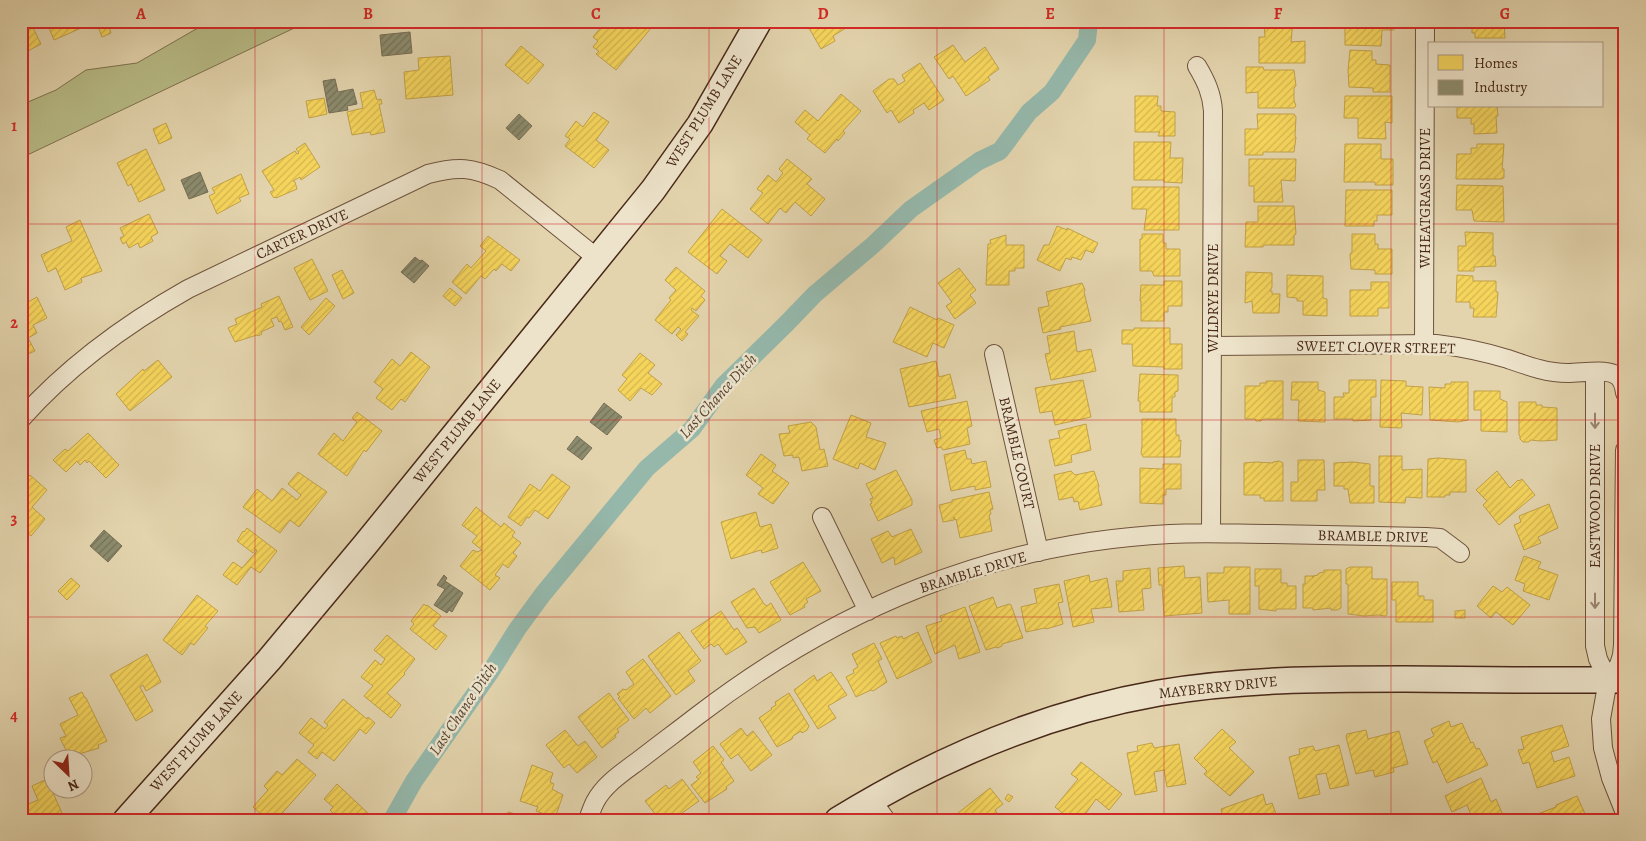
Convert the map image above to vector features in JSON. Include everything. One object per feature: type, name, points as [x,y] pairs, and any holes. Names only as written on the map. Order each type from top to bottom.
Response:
[{"type":"main road","name":"WEST PLUMB LANE","points":[[126,820],[269,660],[653,190],[678,156],[711,104],[759,21]]},
{"type":"main road","name":"MAYBERRY DRIVE","points":[[838,820],[916,775],[1010,733],[1058,718],[1158,693],[1216,685],[1295,679],[1617,680]]},
{"type":"street","name":"WHEATGRASS DRIVE","points":[[1424,345],[1425,21]]},
{"type":"street","name":"WILDRYE DRIVE","points":[[1197,66],[1212,97],[1214,111],[1212,533]]},
{"type":"street","name":"CARTER DRIVE","points":[[21,419],[75,366],[109,338],[150,311],[188,289],[435,173],[448,169],[467,169],[484,173],[500,180],[598,258]]},
{"type":"street","name":"SWEET CLOVER STREET","points":[[1212,346],[1451,346],[1475,350],[1548,371],[1567,373],[1595,372]]},
{"type":"street","name":"BRAMBLE COURT","points":[[994,354],[1039,552]]},
{"type":"street","points":[[1595,372],[1616,374],[1621,379],[1625,393]]},
{"type":"street","name":"EASTWOOD DRIVE","points":[[1595,372],[1595,646],[1598,659],[1617,680]]},
{"type":"street","name":"EASTWOOD DRIVE","points":[[1625,450],[1624,645],[1617,680],[1601,719],[1604,748],[1611,778],[1625,813]]},
{"type":"street","points":[[822,517],[868,610]]},
{"type":"street","name":"BRAMBLE DRIVE","points":[[588,820],[595,802],[609,784],[763,668],[800,645],[868,610],[955,574],[990,563],[1039,552],[1129,538],[1212,533],[1440,538],[1460,553]]},
{"type":"street","points":[[872,799],[886,820]]},
{"type":"green space","points":[[210,21],[309,21],[21,158],[21,105],[56,90],[86,70],[137,63]]},
{"type":"building: Homes","points":[[46,21],[97,21],[54,40]]},
{"type":"building: Homes","points":[[114,21],[128,21],[117,27]]},
{"type":"building: Homes","points":[[606,21],[622,21],[626,25],[629,21],[657,21],[616,70],[596,54],[599,51],[593,47],[598,41],[593,37]]},
{"type":"building: Homes","points":[[805,21],[857,21],[833,36],[835,41],[821,49]]},
{"type":"building: Homes","points":[[1264,21],[1293,21],[1291,42],[1305,41],[1305,63],[1259,63],[1259,37],[1265,37]]},
{"type":"building: Homes","points":[[1345,21],[1394,21],[1394,30],[1382,30],[1381,46],[1345,45]]},
{"type":"building: Homes","points":[[1457,21],[1504,21],[1505,38],[1475,38],[1475,33],[1472,33],[1472,27],[1457,27]]},
{"type":"building: Homes","points":[[30,22],[41,44],[26,52],[28,56],[21,59],[21,26]]},
{"type":"building: Homes","points":[[108,25],[111,33],[102,37],[99,29]]},
{"type":"building: Homes","points":[[953,45],[965,62],[985,47],[999,69],[988,77],[990,80],[966,96],[953,76],[949,79],[934,57]]},
{"type":"building: Homes","points":[[521,46],[544,65],[528,84],[505,65]]},
{"type":"building: Homes","points":[[1350,50],[1372,51],[1372,60],[1376,60],[1376,64],[1390,65],[1390,92],[1373,92],[1373,88],[1349,87]]},
{"type":"building: Homes","points":[[450,56],[453,95],[406,99],[404,72],[419,70],[418,58]]},
{"type":"building: Homes","points":[[920,63],[944,100],[929,110],[924,103],[913,110],[914,113],[899,123],[891,110],[887,113],[873,91],[889,79],[894,79],[898,85],[905,81],[902,75]]},
{"type":"building: Homes","points":[[1246,67],[1263,67],[1264,70],[1294,70],[1296,86],[1294,88],[1294,100],[1296,106],[1294,108],[1258,108],[1258,92],[1246,93]]},
{"type":"building: Homes","points":[[374,90],[377,100],[381,99],[382,104],[379,104],[385,132],[371,135],[370,132],[352,135],[347,112],[363,108],[360,93]]},
{"type":"building: Homes","points":[[841,94],[861,111],[843,131],[845,133],[825,153],[807,139],[810,135],[795,122],[805,110],[818,121]]},
{"type":"building: Homes","points":[[1135,96],[1158,96],[1157,106],[1161,106],[1161,111],[1175,112],[1175,136],[1158,136],[1160,132],[1135,132]]},
{"type":"building: Homes","points":[[1345,96],[1392,96],[1392,123],[1385,122],[1386,139],[1358,138],[1358,118],[1344,118]]},
{"type":"building: Homes","points":[[324,98],[327,114],[309,118],[306,101]]},
{"type":"building: Homes","points":[[1457,108],[1497,108],[1497,133],[1474,134],[1474,124],[1471,124],[1471,118],[1457,118]]},
{"type":"building: Homes","points":[[594,112],[609,122],[596,140],[609,150],[594,168],[565,146],[570,139],[565,136],[576,121],[583,127]]},
{"type":"building: Homes","points":[[1257,114],[1294,114],[1296,117],[1296,137],[1294,152],[1263,152],[1263,155],[1245,155],[1245,129],[1258,129]]},
{"type":"building: Homes","points":[[166,123],[172,138],[159,144],[153,129]]},
{"type":"building: Homes","points":[[1134,142],[1171,142],[1170,158],[1183,158],[1182,183],[1164,182],[1164,180],[1134,180]]},
{"type":"building: Homes","points":[[305,143],[320,167],[301,180],[300,177],[293,181],[297,189],[274,198],[270,192],[274,190],[262,171],[295,151],[297,154],[299,153],[296,149]]},
{"type":"building: Homes","points":[[1345,144],[1381,144],[1381,159],[1393,159],[1393,185],[1375,185],[1375,182],[1344,182]]},
{"type":"building: Homes","points":[[1477,144],[1504,144],[1502,169],[1504,169],[1504,178],[1456,179],[1457,154],[1471,154],[1471,148],[1477,148]]},
{"type":"building: Homes","points":[[146,149],[165,190],[139,202],[131,184],[128,186],[117,163]]},
{"type":"building: Homes","points":[[787,159],[812,179],[807,184],[825,199],[811,216],[795,202],[786,213],[780,208],[768,224],[750,209],[763,193],[757,189],[768,175],[776,182],[783,173],[779,169]]},
{"type":"building: Homes","points":[[1249,159],[1296,159],[1295,181],[1281,180],[1283,202],[1254,202],[1254,186],[1249,186]]},
{"type":"building: Homes","points":[[241,174],[249,194],[239,198],[241,201],[217,214],[209,196],[215,193],[212,188]]},
{"type":"building: Homes","points":[[1457,185],[1503,186],[1504,222],[1474,221],[1472,210],[1456,210]]},
{"type":"building: Homes","points":[[1132,187],[1179,187],[1179,230],[1144,230],[1147,209],[1132,209]]},
{"type":"building: Homes","points":[[1346,190],[1392,190],[1392,215],[1377,215],[1377,221],[1374,221],[1374,226],[1345,226]]},
{"type":"building: Homes","points":[[1258,206],[1294,206],[1296,234],[1294,235],[1294,245],[1245,247],[1246,222],[1258,222]]},
{"type":"building: Homes","points":[[722,209],[762,240],[748,258],[730,244],[720,256],[727,261],[717,274],[688,252]]},
{"type":"building: Homes","points":[[149,214],[158,233],[151,237],[153,241],[140,248],[138,243],[129,248],[126,242],[123,244],[120,238],[124,236],[120,228]]},
{"type":"building: Homes","points":[[80,220],[102,271],[81,278],[82,282],[65,290],[56,268],[48,272],[41,255],[72,241],[66,227]]},
{"type":"building: Homes","points":[[1057,226],[1067,230],[1067,228],[1098,243],[1093,253],[1086,250],[1081,260],[1072,257],[1071,260],[1066,258],[1060,271],[1037,260],[1044,245],[1049,245]]},
{"type":"building: Homes","points":[[1465,232],[1493,233],[1493,256],[1495,256],[1496,266],[1474,267],[1474,271],[1458,271],[1458,246],[1466,246]]},
{"type":"building: Homes","points":[[1142,234],[1163,234],[1163,243],[1166,243],[1166,249],[1180,249],[1180,276],[1154,276],[1152,271],[1140,271],[1140,239],[1142,239]]},
{"type":"building: Homes","points":[[1352,234],[1375,234],[1375,244],[1378,244],[1378,249],[1392,249],[1392,274],[1375,274],[1375,270],[1351,269]]},
{"type":"building: Homes","points":[[1006,235],[1006,245],[1024,245],[1024,268],[1015,268],[1015,271],[1009,271],[1009,285],[986,285],[988,244],[991,244],[990,240]]},
{"type":"building: Homes","points":[[488,236],[520,260],[511,271],[502,264],[496,271],[494,269],[485,279],[481,276],[466,294],[452,282],[467,264],[471,268],[486,251],[480,246]]},
{"type":"building: Homes","points":[[312,259],[328,291],[310,300],[294,268]]},
{"type":"building: Homes","points":[[676,267],[705,291],[701,296],[705,300],[696,311],[692,308],[691,310],[699,316],[685,332],[688,334],[682,341],[676,335],[681,329],[678,327],[672,334],[655,320],[671,300],[669,298],[676,290],[665,280]]},
{"type":"building: Homes","points":[[959,268],[976,290],[970,295],[976,303],[955,319],[946,306],[952,302],[938,283]]},
{"type":"building: Homes","points":[[342,270],[354,293],[343,299],[332,275]]},
{"type":"building: Homes","points":[[1246,272],[1272,273],[1272,287],[1270,291],[1272,291],[1272,294],[1280,294],[1279,313],[1253,313],[1252,301],[1245,303]]},
{"type":"building: Homes","points":[[1287,275],[1323,276],[1323,298],[1327,299],[1327,316],[1303,315],[1303,301],[1287,297]]},
{"type":"building: Homes","points":[[1457,275],[1473,276],[1473,281],[1496,281],[1496,292],[1498,292],[1496,317],[1473,317],[1474,308],[1470,308],[1470,302],[1456,302]]},
{"type":"building: Homes","points":[[1164,281],[1182,281],[1182,306],[1168,306],[1168,312],[1164,312],[1164,321],[1141,321],[1141,285],[1164,285]]},
{"type":"building: Homes","points":[[1371,282],[1389,282],[1389,308],[1378,308],[1378,316],[1350,316],[1350,290],[1371,290]]},
{"type":"building: Homes","points":[[1082,283],[1091,321],[1060,327],[1061,329],[1043,333],[1038,308],[1049,306],[1046,292]]},
{"type":"building: Homes","points":[[450,288],[462,298],[455,306],[443,296]]},
{"type":"building: Homes","points":[[23,292],[28,302],[37,297],[47,318],[33,325],[37,333],[28,338],[35,351],[21,357],[21,293]]},
{"type":"building: Homes","points":[[279,296],[293,327],[285,330],[277,317],[271,319],[274,326],[261,332],[262,334],[235,342],[228,328],[237,324],[235,319],[262,307],[261,304]]},
{"type":"building: Homes","points":[[326,298],[335,306],[309,335],[301,327]]},
{"type":"building: Homes","points":[[910,307],[937,320],[938,318],[954,325],[944,348],[933,343],[927,357],[893,342]]},
{"type":"building: Homes","points":[[1134,328],[1170,328],[1170,344],[1182,344],[1182,369],[1133,366],[1132,344],[1122,344],[1122,330],[1134,330]]},
{"type":"building: Homes","points":[[1074,331],[1077,352],[1091,349],[1096,371],[1051,380],[1045,354],[1050,353],[1047,336]]},
{"type":"building: Homes","points":[[411,352],[430,367],[405,402],[401,399],[392,410],[376,398],[383,389],[374,382],[392,359],[400,366]]},
{"type":"building: Homes","points":[[640,353],[655,365],[648,373],[662,384],[652,395],[641,388],[630,401],[618,390],[627,379],[622,375]]},
{"type":"building: Homes","points":[[158,360],[172,377],[130,411],[116,394],[143,369],[144,371]]},
{"type":"building: Homes","points":[[936,361],[939,377],[950,374],[956,398],[909,407],[900,369]]},
{"type":"building: Homes","points":[[1140,374],[1178,375],[1178,391],[1175,392],[1175,397],[1172,397],[1172,412],[1140,412],[1140,401],[1138,401]]},
{"type":"building: Homes","points":[[1083,380],[1091,417],[1055,425],[1052,411],[1040,413],[1035,388]]},
{"type":"building: Homes","points":[[1349,380],[1376,380],[1376,397],[1371,397],[1371,420],[1334,419],[1334,397],[1344,397],[1343,393],[1349,393]]},
{"type":"building: Homes","points":[[1381,380],[1406,381],[1406,386],[1423,387],[1422,415],[1401,413],[1401,428],[1380,427]]},
{"type":"building: Homes","points":[[1266,381],[1283,381],[1283,419],[1256,421],[1255,419],[1245,419],[1245,386],[1260,386],[1260,383],[1266,383]]},
{"type":"building: Homes","points":[[1292,382],[1318,382],[1318,390],[1325,392],[1325,422],[1298,421],[1299,400],[1291,400]]},
{"type":"building: Homes","points":[[1451,382],[1468,382],[1468,420],[1458,422],[1430,420],[1429,387],[1445,388],[1445,384],[1451,384]]},
{"type":"building: Homes","points":[[1474,391],[1500,391],[1500,399],[1507,402],[1507,432],[1481,431],[1481,410],[1474,410]]},
{"type":"building: Homes","points":[[967,401],[972,426],[967,428],[970,444],[943,450],[941,447],[937,448],[934,440],[941,438],[939,429],[927,432],[921,411]]},
{"type":"building: Homes","points":[[1519,402],[1536,402],[1536,405],[1542,405],[1542,407],[1557,408],[1557,440],[1530,440],[1529,442],[1523,442],[1520,439]]},
{"type":"building: Homes","points":[[357,412],[382,431],[366,452],[364,450],[347,476],[318,454],[334,433],[343,441],[357,422],[352,418]]},
{"type":"building: Homes","points":[[851,415],[871,423],[866,437],[886,443],[875,470],[860,463],[858,469],[833,459]]},
{"type":"building: Homes","points":[[1142,419],[1176,419],[1176,435],[1179,435],[1179,441],[1181,440],[1180,457],[1143,457],[1141,453]]},
{"type":"building: Homes","points":[[811,422],[816,427],[820,450],[824,449],[828,466],[802,471],[799,457],[793,458],[793,455],[784,456],[779,434],[790,433],[788,426]]},
{"type":"building: Homes","points":[[1086,424],[1091,450],[1071,455],[1072,462],[1055,466],[1049,440],[1060,438],[1058,431]]},
{"type":"building: Homes","points":[[88,433],[119,465],[106,478],[89,461],[87,463],[85,460],[80,465],[77,461],[66,472],[53,460],[65,449],[68,451]]},
{"type":"building: Homes","points":[[965,450],[967,459],[971,459],[972,464],[986,461],[991,487],[975,490],[975,486],[951,491],[944,455]]},
{"type":"building: Homes","points":[[761,454],[776,465],[772,471],[789,483],[773,504],[758,494],[763,488],[746,475]]},
{"type":"building: Homes","points":[[1379,456],[1402,456],[1402,470],[1422,469],[1422,498],[1406,497],[1405,503],[1379,502]]},
{"type":"building: Homes","points":[[1428,459],[1466,460],[1466,492],[1450,492],[1450,495],[1445,495],[1445,497],[1427,497]]},
{"type":"building: Homes","points":[[1298,460],[1324,460],[1325,490],[1317,490],[1317,501],[1291,501],[1291,482],[1298,482]]},
{"type":"building: Homes","points":[[1279,461],[1283,463],[1283,501],[1264,501],[1264,498],[1260,498],[1260,495],[1244,495],[1244,463],[1273,463]]},
{"type":"building: Homes","points":[[1353,462],[1370,464],[1370,486],[1374,486],[1374,503],[1350,503],[1348,489],[1344,489],[1344,486],[1334,486],[1334,463]]},
{"type":"building: Homes","points":[[1163,464],[1181,464],[1181,489],[1166,489],[1166,495],[1163,495],[1163,504],[1140,503],[1140,468],[1163,469]]},
{"type":"building: Homes","points":[[896,470],[912,500],[912,505],[878,521],[870,504],[872,503],[870,499],[873,498],[866,484]]},
{"type":"building: Homes","points":[[1071,471],[1075,475],[1094,471],[1102,505],[1080,510],[1078,501],[1074,502],[1073,497],[1059,500],[1054,475]]},
{"type":"building: Homes","points":[[1497,471],[1510,488],[1518,480],[1522,479],[1535,495],[1499,525],[1483,505],[1487,501],[1476,490]]},
{"type":"building: Homes","points":[[298,472],[327,492],[299,527],[290,520],[280,533],[243,507],[257,489],[272,501],[282,488],[297,500],[301,495],[288,484]]},
{"type":"building: Homes","points":[[552,474],[570,487],[548,519],[535,510],[521,526],[508,517],[530,484],[540,491]]},
{"type":"building: Homes","points":[[30,475],[47,490],[32,507],[45,519],[31,536],[21,527],[21,485]]},
{"type":"building: Homes","points":[[989,492],[993,509],[990,510],[991,514],[989,515],[992,531],[960,538],[954,517],[954,520],[943,522],[939,505],[952,502],[952,500]]},
{"type":"building: Homes","points":[[1549,504],[1558,528],[1538,537],[1541,543],[1524,550],[1514,525],[1521,522],[1519,516]]},
{"type":"building: Homes","points":[[476,507],[501,527],[504,523],[515,532],[512,536],[521,543],[513,553],[517,556],[508,568],[503,564],[495,575],[500,578],[490,590],[460,566],[473,550],[477,552],[482,550],[472,542],[477,536],[462,525]]},
{"type":"building: Homes","points":[[756,512],[760,527],[771,524],[778,548],[762,553],[761,550],[731,559],[721,522]]},
{"type":"building: Homes","points":[[247,528],[277,551],[260,573],[251,567],[237,585],[223,575],[233,562],[242,568],[257,551],[256,549],[253,553],[237,541]]},
{"type":"building: Homes","points":[[911,529],[922,552],[895,565],[894,557],[882,563],[871,539],[888,531],[892,537]]},
{"type":"building: Homes","points":[[1524,556],[1541,562],[1538,568],[1558,575],[1549,600],[1523,591],[1525,584],[1515,580]]},
{"type":"building: Homes","points":[[803,562],[821,591],[806,599],[808,602],[804,605],[805,607],[790,615],[770,582]]},
{"type":"building: Homes","points":[[1184,566],[1185,578],[1200,577],[1202,613],[1164,616],[1162,585],[1159,585],[1158,568]]},
{"type":"building: Homes","points":[[1224,567],[1250,567],[1250,614],[1229,614],[1229,600],[1208,602],[1207,573],[1224,573]]},
{"type":"building: Homes","points":[[1350,567],[1372,567],[1372,579],[1387,579],[1387,615],[1364,616],[1348,614],[1346,569]]},
{"type":"building: Homes","points":[[1150,568],[1151,588],[1142,589],[1144,610],[1119,612],[1116,581],[1123,581],[1123,571]]},
{"type":"building: Homes","points":[[1255,569],[1281,569],[1281,583],[1287,583],[1287,586],[1296,586],[1296,609],[1276,609],[1276,611],[1259,609],[1259,586],[1255,586]]},
{"type":"building: Homes","points":[[1324,570],[1341,570],[1341,608],[1337,610],[1331,610],[1331,608],[1313,610],[1313,608],[1303,608],[1305,576],[1313,576],[1324,572]]},
{"type":"building: Homes","points":[[1089,575],[1090,582],[1107,578],[1112,607],[1091,609],[1094,622],[1073,627],[1064,581]]},
{"type":"building: Homes","points":[[71,578],[80,586],[67,600],[58,591]]},
{"type":"building: Homes","points":[[1392,582],[1418,582],[1418,596],[1424,596],[1424,600],[1433,600],[1433,622],[1396,622],[1396,600],[1392,600]]},
{"type":"building: Homes","points":[[1059,584],[1063,602],[1058,603],[1063,624],[1026,632],[1021,607],[1037,603],[1034,589]]},
{"type":"building: Homes","points":[[1493,586],[1502,592],[1507,587],[1530,605],[1513,625],[1496,612],[1491,618],[1477,606]]},
{"type":"building: Homes","points":[[754,588],[764,604],[767,606],[771,603],[781,620],[759,633],[755,627],[747,628],[731,602]]},
{"type":"building: Homes","points":[[197,595],[218,611],[205,626],[208,628],[194,645],[191,643],[182,655],[163,640]]},
{"type":"building: Homes","points":[[993,597],[997,608],[1011,605],[1023,638],[986,650],[969,606]]},
{"type":"building: Homes","points":[[424,604],[441,616],[433,626],[447,636],[436,650],[410,629],[414,624],[411,621]]},
{"type":"building: Homes","points":[[965,607],[980,652],[959,659],[955,645],[935,654],[926,626],[942,621],[940,616]]},
{"type":"building: Homes","points":[[1465,610],[1465,618],[1455,618],[1455,611]]},
{"type":"building: Homes","points":[[721,611],[734,630],[737,628],[747,642],[726,655],[718,644],[714,647],[711,644],[704,649],[691,631]]},
{"type":"building: Homes","points":[[679,632],[701,661],[688,671],[695,681],[676,695],[648,656]]},
{"type":"building: Homes","points":[[918,632],[932,662],[897,679],[880,643],[896,636],[897,638],[902,636],[903,639]]},
{"type":"building: Homes","points":[[387,635],[415,659],[405,674],[387,693],[401,705],[391,718],[364,696],[373,686],[361,677],[375,660],[381,665],[385,659],[374,650]]},
{"type":"building: Homes","points":[[874,643],[882,659],[878,661],[887,682],[873,691],[871,690],[856,697],[846,677],[854,673],[853,670],[858,667],[852,654]]},
{"type":"building: Homes","points":[[147,654],[161,682],[146,691],[143,685],[140,687],[153,711],[136,721],[110,675]]},
{"type":"building: Homes","points":[[643,659],[671,696],[650,713],[646,708],[634,719],[617,694],[634,684],[626,672]]},
{"type":"building: Homes","points":[[831,672],[847,695],[828,706],[836,718],[818,729],[794,690],[814,675],[817,681]]},
{"type":"building: Homes","points":[[82,692],[86,698],[107,741],[98,745],[99,748],[92,750],[92,748],[65,748],[60,738],[66,736],[60,724],[78,715],[69,698]]},
{"type":"building: Homes","points":[[609,693],[629,720],[617,729],[619,732],[615,735],[616,737],[602,748],[578,717]]},
{"type":"building: Homes","points":[[789,693],[809,726],[807,730],[802,733],[801,731],[793,736],[792,739],[777,747],[759,718],[776,705],[775,702]]},
{"type":"building: Homes","points":[[343,699],[367,719],[368,717],[375,723],[366,734],[360,729],[334,761],[322,752],[317,759],[308,752],[314,745],[299,733],[311,718],[325,729],[328,725],[324,722]]},
{"type":"building: Homes","points":[[1449,721],[1451,727],[1462,723],[1471,743],[1473,742],[1476,749],[1479,748],[1488,765],[1447,783],[1437,761],[1433,763],[1424,741],[1434,736],[1431,729]]},
{"type":"building: Homes","points":[[1562,725],[1569,746],[1551,752],[1554,762],[1569,757],[1575,776],[1537,788],[1529,762],[1523,764],[1518,750],[1524,749],[1521,737]]},
{"type":"building: Homes","points":[[741,728],[747,736],[753,731],[772,755],[751,771],[738,754],[731,759],[720,744]]},
{"type":"building: Homes","points":[[1222,729],[1236,742],[1229,748],[1254,772],[1230,796],[1204,774],[1207,771],[1194,758]]},
{"type":"building: Homes","points":[[565,730],[578,746],[585,741],[597,757],[577,773],[569,764],[564,768],[546,745]]},
{"type":"building: Homes","points":[[1366,730],[1368,739],[1399,731],[1408,764],[1393,768],[1394,772],[1375,777],[1373,770],[1356,774],[1346,737],[1347,734]]},
{"type":"building: Homes","points":[[1152,743],[1154,748],[1179,744],[1186,784],[1167,787],[1164,770],[1154,772],[1157,791],[1135,795],[1127,753],[1138,751],[1137,746]]},
{"type":"building: Homes","points":[[1339,745],[1349,785],[1330,789],[1326,773],[1316,775],[1320,794],[1299,799],[1289,757],[1300,754],[1299,749],[1313,746],[1315,751]]},
{"type":"building: Homes","points":[[713,746],[724,760],[721,762],[734,781],[726,787],[727,789],[705,803],[691,785],[699,779],[696,777],[701,773],[693,762]]},
{"type":"building: Homes","points":[[297,759],[316,775],[276,820],[267,820],[253,807],[268,790],[264,786],[277,771],[282,775]]},
{"type":"building: Homes","points":[[1081,762],[1122,794],[1109,810],[1096,799],[1086,813],[1094,820],[1071,820],[1055,807],[1078,779],[1071,774]]},
{"type":"building: Homes","points":[[532,765],[553,773],[550,782],[554,784],[552,789],[563,795],[555,818],[536,811],[538,807],[520,801]]},
{"type":"building: Homes","points":[[1481,778],[1491,802],[1496,799],[1502,813],[1497,815],[1499,820],[1459,820],[1471,815],[1467,805],[1452,812],[1445,796]]},
{"type":"building: Homes","points":[[682,779],[699,801],[682,813],[687,820],[660,820],[645,801],[666,785],[669,789]]},
{"type":"building: Homes","points":[[42,781],[42,798],[55,798],[65,820],[21,820],[21,807],[38,800],[32,786]]},
{"type":"building: Homes","points":[[337,784],[372,817],[370,820],[347,820],[344,817],[340,820],[330,810],[333,807],[324,799]]},
{"type":"building: Homes","points":[[990,788],[1003,804],[995,810],[1002,820],[963,820],[958,813]]},
{"type":"building: Homes","points":[[1008,794],[1013,797],[1009,802],[1005,799]]},
{"type":"building: Homes","points":[[1263,794],[1266,805],[1272,803],[1277,817],[1272,820],[1224,820],[1221,809]]},
{"type":"building: Homes","points":[[1577,796],[1586,816],[1579,820],[1540,820],[1538,814]]},
{"type":"building: Homes","points":[[508,812],[539,820],[506,820]]},
{"type":"building: Industry","points":[[410,32],[412,53],[382,56],[380,35]]},
{"type":"building: Industry","points":[[335,79],[338,92],[353,89],[357,104],[347,106],[348,110],[329,113],[323,81]]},
{"type":"building: Industry","points":[[519,114],[532,126],[519,140],[506,128]]},
{"type":"building: Industry","points":[[200,172],[208,192],[189,199],[181,180]]},
{"type":"building: Industry","points":[[415,257],[429,266],[414,283],[401,272]]},
{"type":"building: Industry","points":[[604,403],[622,417],[607,435],[590,422]]},
{"type":"building: Industry","points":[[577,436],[592,448],[582,460],[567,449]]},
{"type":"building: Industry","points":[[104,530],[122,546],[108,562],[90,546]]},
{"type":"building: Industry","points":[[444,575],[447,578],[445,581],[463,593],[452,612],[449,610],[447,613],[434,605],[445,589],[437,585]]},
{"type":"waterway","name":"Last Chance Ditch","points":[[392,820],[414,781],[491,671],[518,628],[543,594],[647,468],[692,429],[723,386],[815,294],[873,245],[911,209],[979,161],[1000,151],[1029,112],[1052,92],[1087,40],[1089,21]]}]
